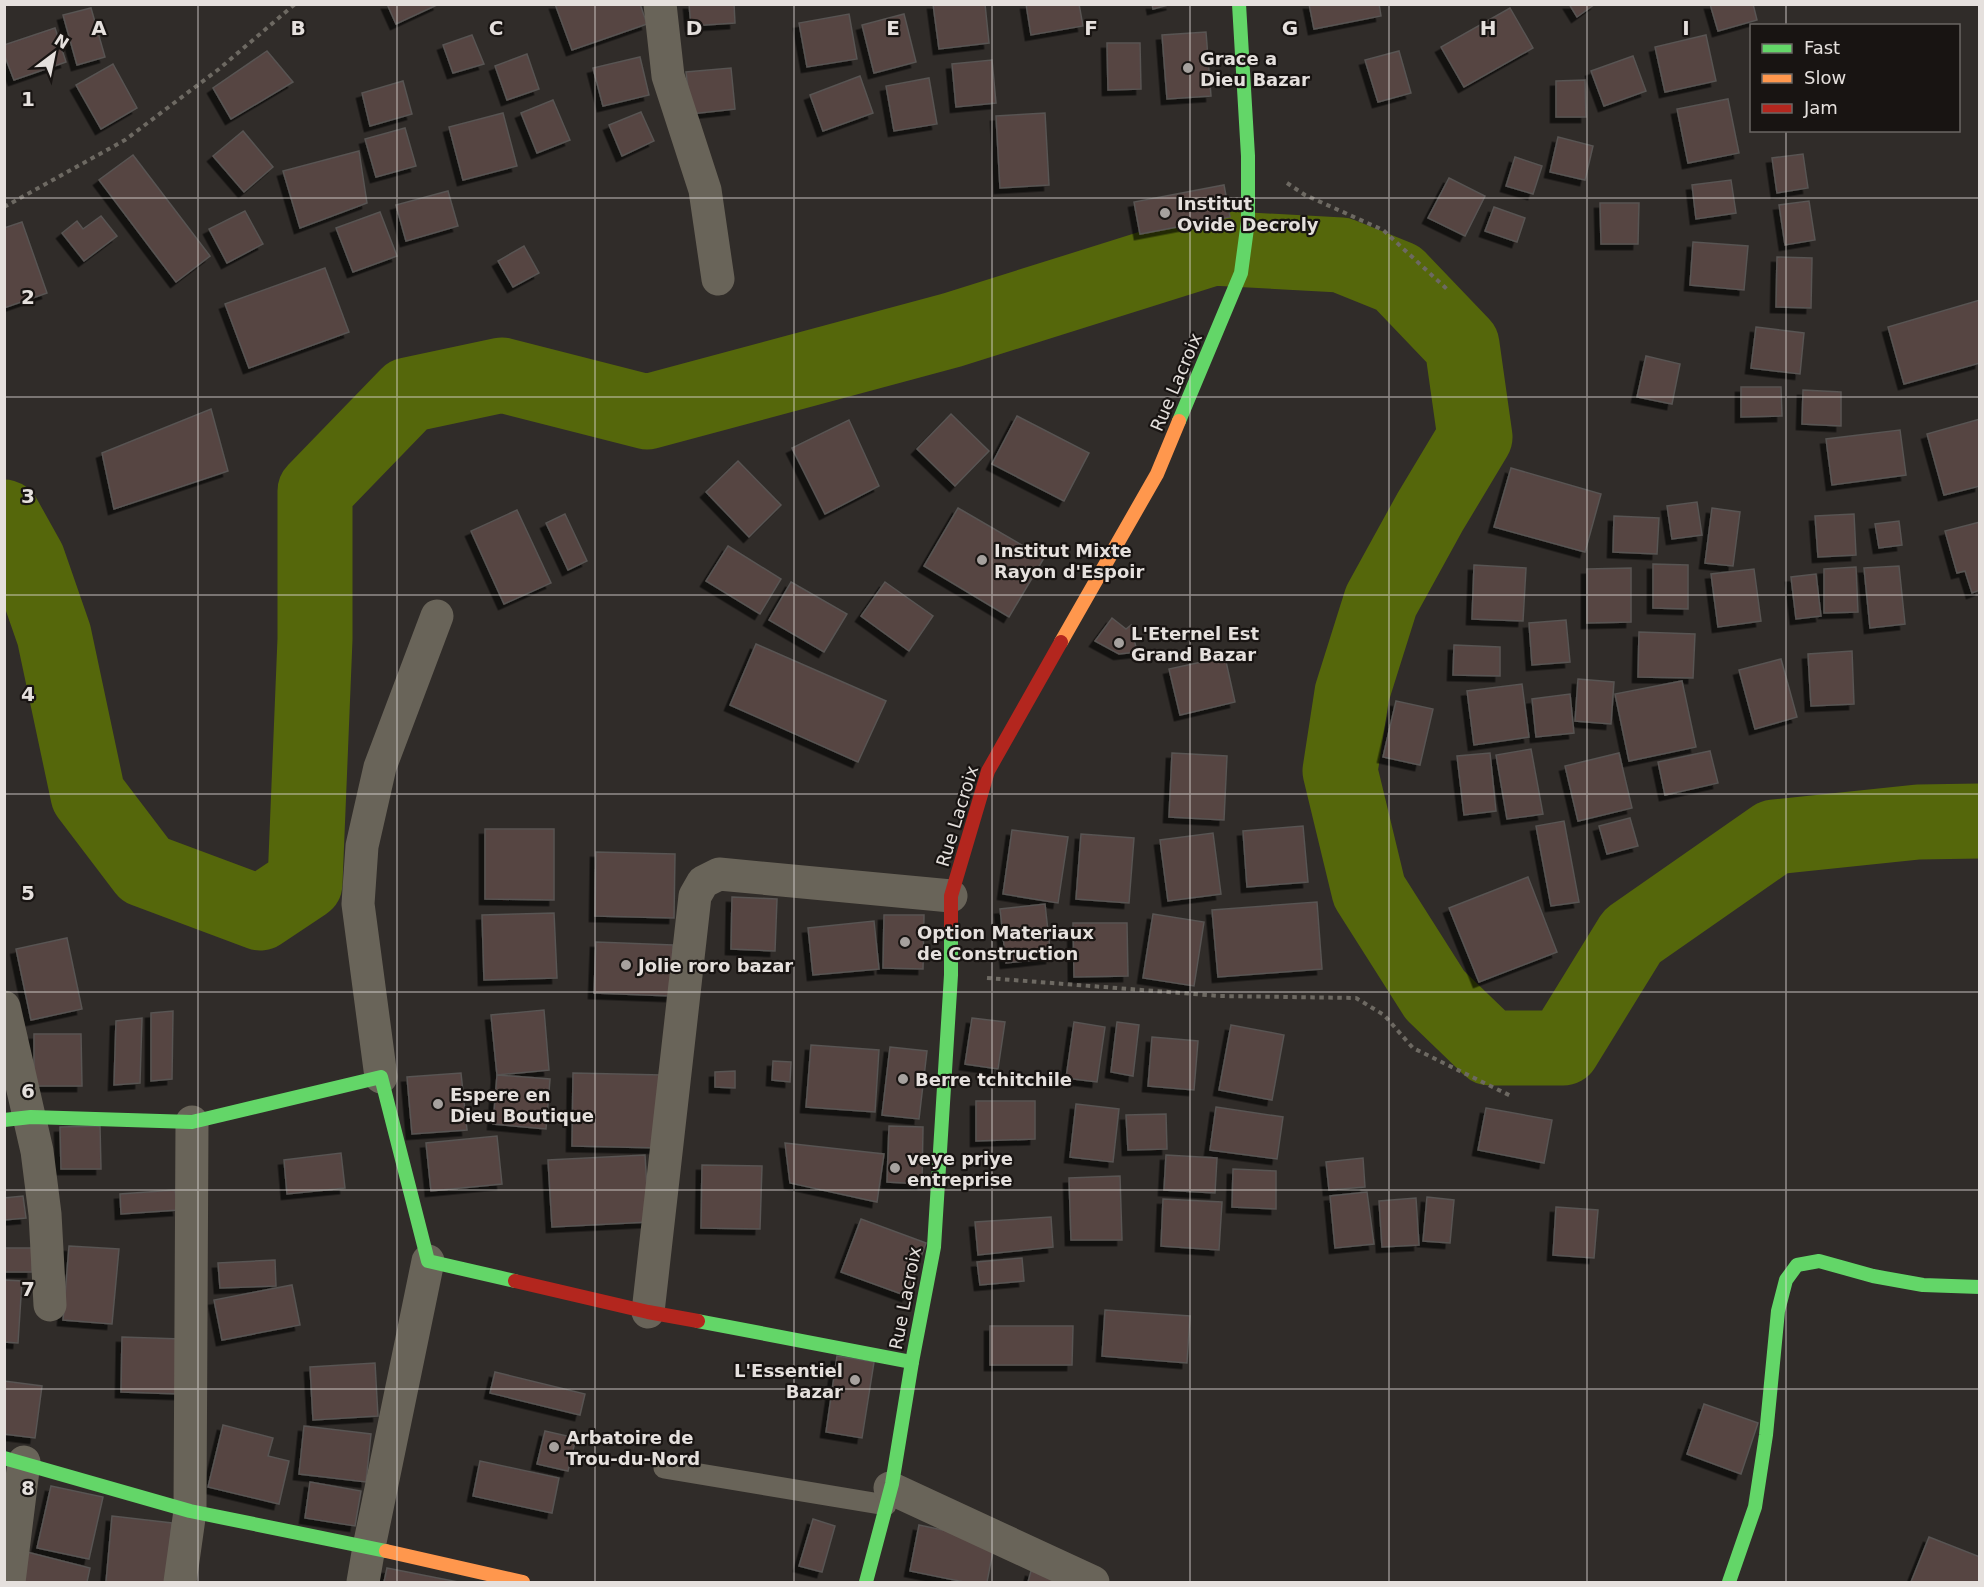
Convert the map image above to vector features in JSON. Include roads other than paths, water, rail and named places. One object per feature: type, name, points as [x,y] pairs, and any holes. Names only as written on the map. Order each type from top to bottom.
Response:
[{"type":"street","points":[[660,4],[668,76],[705,190],[718,279]]},
{"type":"street","name":"Rue Lacroix","points":[[866,1582],[888,1496],[934,1247],[951,975],[951,896],[988,771],[1157,474],[1241,273],[1248,221],[1248,156],[1239,4]]},
{"type":"street","points":[[363,1582],[428,1261],[381,1077],[358,904],[362,846],[380,767],[437,616]]},
{"type":"street","points":[[648,1311],[695,896],[703,882],[719,874],[951,896]]},
{"type":"street","points":[[4,1007],[18,1118],[37,1151],[45,1214],[50,1305]]},
{"type":"street","points":[[18,1118],[192,1122],[381,1077]]},
{"type":"street","points":[[180,1582],[189,1510],[192,1122]]},
{"type":"street","points":[[428,1261],[648,1311],[912,1362]]},
{"type":"street","points":[[1729,1582],[1755,1507],[1766,1435],[1778,1311],[1786,1280],[1797,1265],[1819,1261],[1873,1276],[1923,1285],[1980,1287]]},
{"type":"street","points":[[9,1582],[14,1460],[189,1510],[369,1546],[523,1582]]},
{"type":"street","points":[[888,1496],[1093,1582]]},
{"type":"lane","points":[[664,1468],[888,1496]]},
{"type":"waterway","points":[[4,517],[28,560],[54,635],[88,795],[145,870],[260,913],[305,883],[315,639],[315,491],[408,395],[502,375],[647,412],[952,330],[1213,248],[1341,255],[1398,278],[1462,345],[1475,437],[1381,601],[1352,693],[1340,771],[1369,891],[1435,995],[1490,1048],[1563,1048],[1632,936],[1774,837],[1918,822],[1980,821]]},
{"type":"place","name":"Grace a Dieu Bazar","points":[[1188,68]]},
{"type":"place","name":"Institut Ovide Decroly","points":[[1165,213]]},
{"type":"place","name":"Institut Mixte Rayon d'Espoir","points":[[982,560]]},
{"type":"place","name":"L'Eternel Est Grand Bazar","points":[[1119,643]]},
{"type":"place","name":"Option Materiaux de Construction","points":[[905,942]]},
{"type":"place","name":"Jolie roro bazar","points":[[626,965]]},
{"type":"place","name":"Berre tchitchile","points":[[903,1079]]},
{"type":"place","name":"Espere en Dieu Boutique","points":[[438,1104]]},
{"type":"place","name":"veye priye entreprise","points":[[895,1168]]},
{"type":"place","name":"L'Essentiel Bazar","points":[[855,1380]]},
{"type":"place","name":"Arbatoire de Trou-du-Nord","points":[[554,1447]]}]
